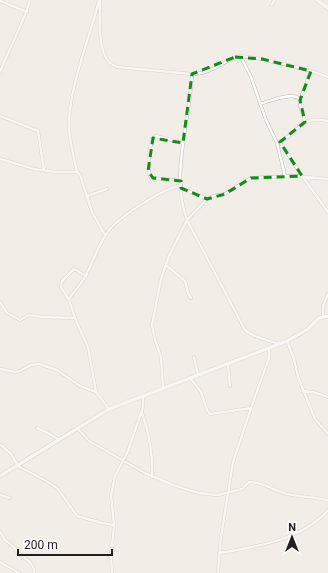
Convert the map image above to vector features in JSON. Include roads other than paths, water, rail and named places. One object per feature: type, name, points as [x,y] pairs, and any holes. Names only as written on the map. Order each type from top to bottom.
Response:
[{"type":"main road","points":[[317,0],[328,8]]},
{"type":"main road","points":[[0,476],[109,409],[280,344],[297,336],[319,318],[328,316]]},
{"type":"street","points":[[0,72],[27,12],[30,0]]},
{"type":"street","points":[[100,0],[101,41],[104,54],[109,62],[117,67],[192,74],[202,73],[235,57],[241,56],[262,59],[328,76]]},
{"type":"street","points":[[100,0],[74,89],[70,109],[70,134],[77,172],[80,175],[92,212],[105,235]]},
{"type":"street","points":[[272,5],[274,0]]},
{"type":"street","points":[[0,1],[27,12]]},
{"type":"street","points":[[241,56],[251,77],[266,120],[279,142],[328,212]]},
{"type":"street","points":[[305,122],[300,107],[300,100],[311,71]]},
{"type":"street","points":[[192,74],[183,143],[180,181],[183,209],[187,220],[245,330],[249,334],[256,337],[280,344]]},
{"type":"street","points":[[260,104],[280,97],[295,97],[300,100]]},
{"type":"street","points":[[0,116],[38,131],[44,170]]},
{"type":"street","points":[[279,142],[305,122],[314,119],[328,121]]},
{"type":"street","points":[[180,181],[153,178],[150,176],[148,171],[151,142],[153,138],[156,136],[183,143]]},
{"type":"street","points":[[279,142],[285,176]]},
{"type":"street","points":[[0,159],[25,167],[56,172],[77,172]]},
{"type":"street","points":[[164,388],[161,357],[152,325],[161,279],[187,220],[207,199],[213,196],[225,194],[251,178],[302,176],[328,179]]},
{"type":"street","points":[[70,300],[86,276],[105,235],[117,222],[151,199],[174,187],[181,187],[207,199]]},
{"type":"street","points":[[87,196],[107,189]]},
{"type":"street","points":[[166,265],[185,281],[191,298]]},
{"type":"street","points":[[86,276],[74,269],[62,281],[61,287],[70,300],[75,318],[88,347],[96,392],[109,409]]},
{"type":"street","points":[[323,317],[323,306],[328,294]]},
{"type":"street","points":[[0,302],[7,313],[20,320],[29,314],[43,317],[75,318]]},
{"type":"street","points":[[287,341],[303,391],[314,419],[328,434]]},
{"type":"street","points":[[218,573],[219,553],[235,454],[270,358],[269,348]]},
{"type":"street","points":[[194,357],[197,385]]},
{"type":"street","points":[[0,369],[20,372],[31,365],[39,364],[58,370],[80,386],[96,392]]},
{"type":"street","points":[[228,364],[230,386]]},
{"type":"street","points":[[190,378],[201,392],[207,410],[210,414],[228,410],[251,408]]},
{"type":"street","points":[[303,391],[328,396]]},
{"type":"street","points":[[112,573],[111,558],[114,525],[111,495],[114,476],[130,445],[143,406],[143,395]]},
{"type":"street","points":[[141,413],[148,433],[152,476]]},
{"type":"street","points":[[37,428],[58,440]]},
{"type":"street","points":[[77,428],[89,441],[152,476],[173,485],[206,494],[218,495],[242,489],[249,482],[254,481],[288,494],[328,500]]},
{"type":"street","points":[[1,444],[11,454],[18,466],[58,489],[77,516],[114,525]]},
{"type":"street","points":[[0,470],[4,474]]},
{"type":"street","points":[[0,495],[10,498]]},
{"type":"street","points":[[219,553],[243,550],[301,532],[311,526],[328,510]]},
{"type":"street","points":[[0,532],[5,540],[30,562],[34,569],[34,573]]},
{"type":"street","points":[[0,562],[19,573]]}]
